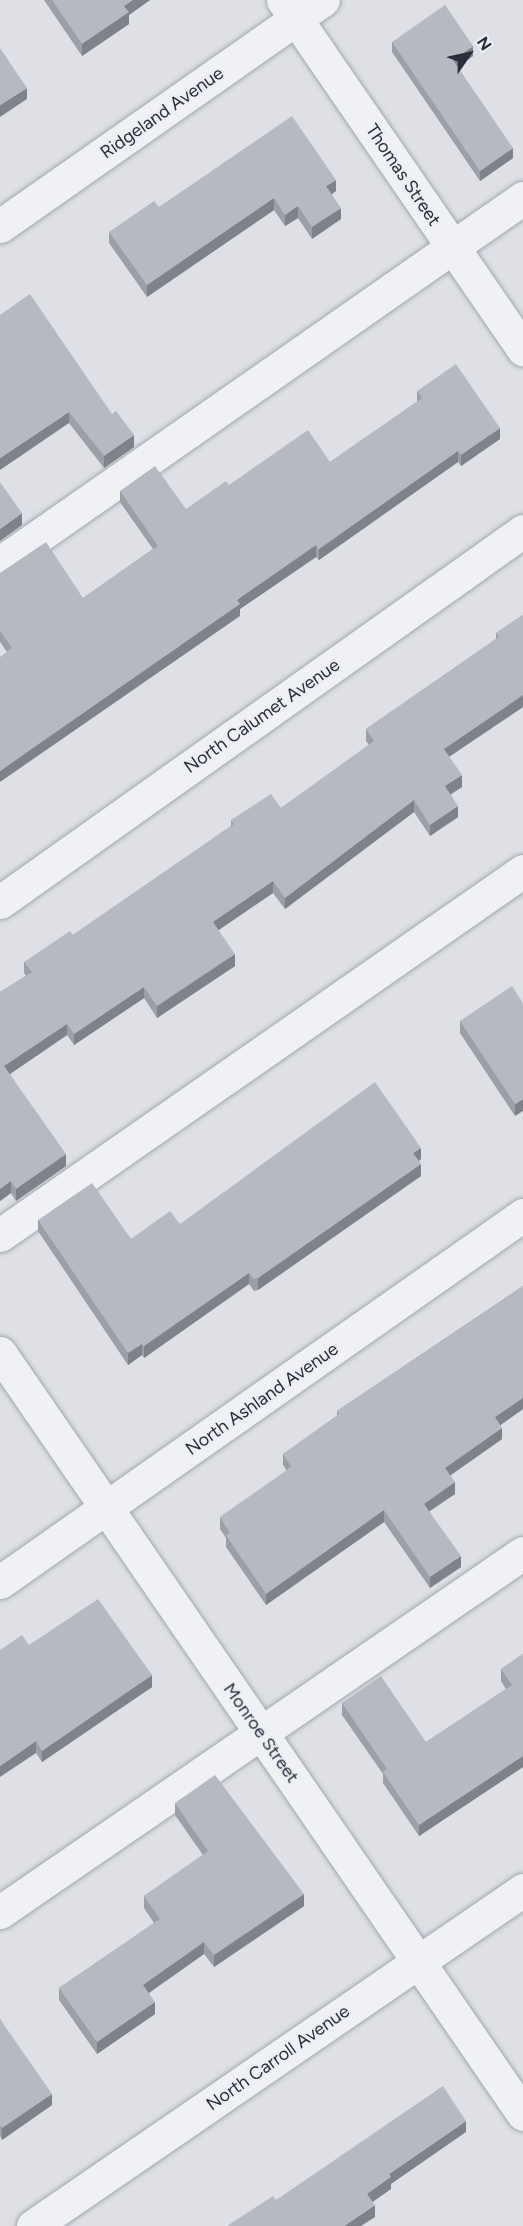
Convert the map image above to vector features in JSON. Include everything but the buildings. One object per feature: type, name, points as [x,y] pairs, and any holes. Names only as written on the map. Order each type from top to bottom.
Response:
[{"type":"street","name":"Ridgeland Avenue","points":[[0,226],[290,9],[323,0]]},
{"type":"street","name":"Thomas Street","points":[[290,9],[523,350]]},
{"type":"street","points":[[0,563],[523,198]]},
{"type":"street","name":"North Calumet Avenue","points":[[0,902],[523,531]]},
{"type":"street","points":[[0,1235],[523,872]]},
{"type":"street","name":"North Ashland Avenue","points":[[0,1582],[523,1215]]},
{"type":"street","name":"Monroe Street","points":[[0,1353],[523,2114]]},
{"type":"street","points":[[0,1912],[523,1553]]},
{"type":"street","name":"North Carroll Avenue","points":[[33,2226],[523,1890]]}]
